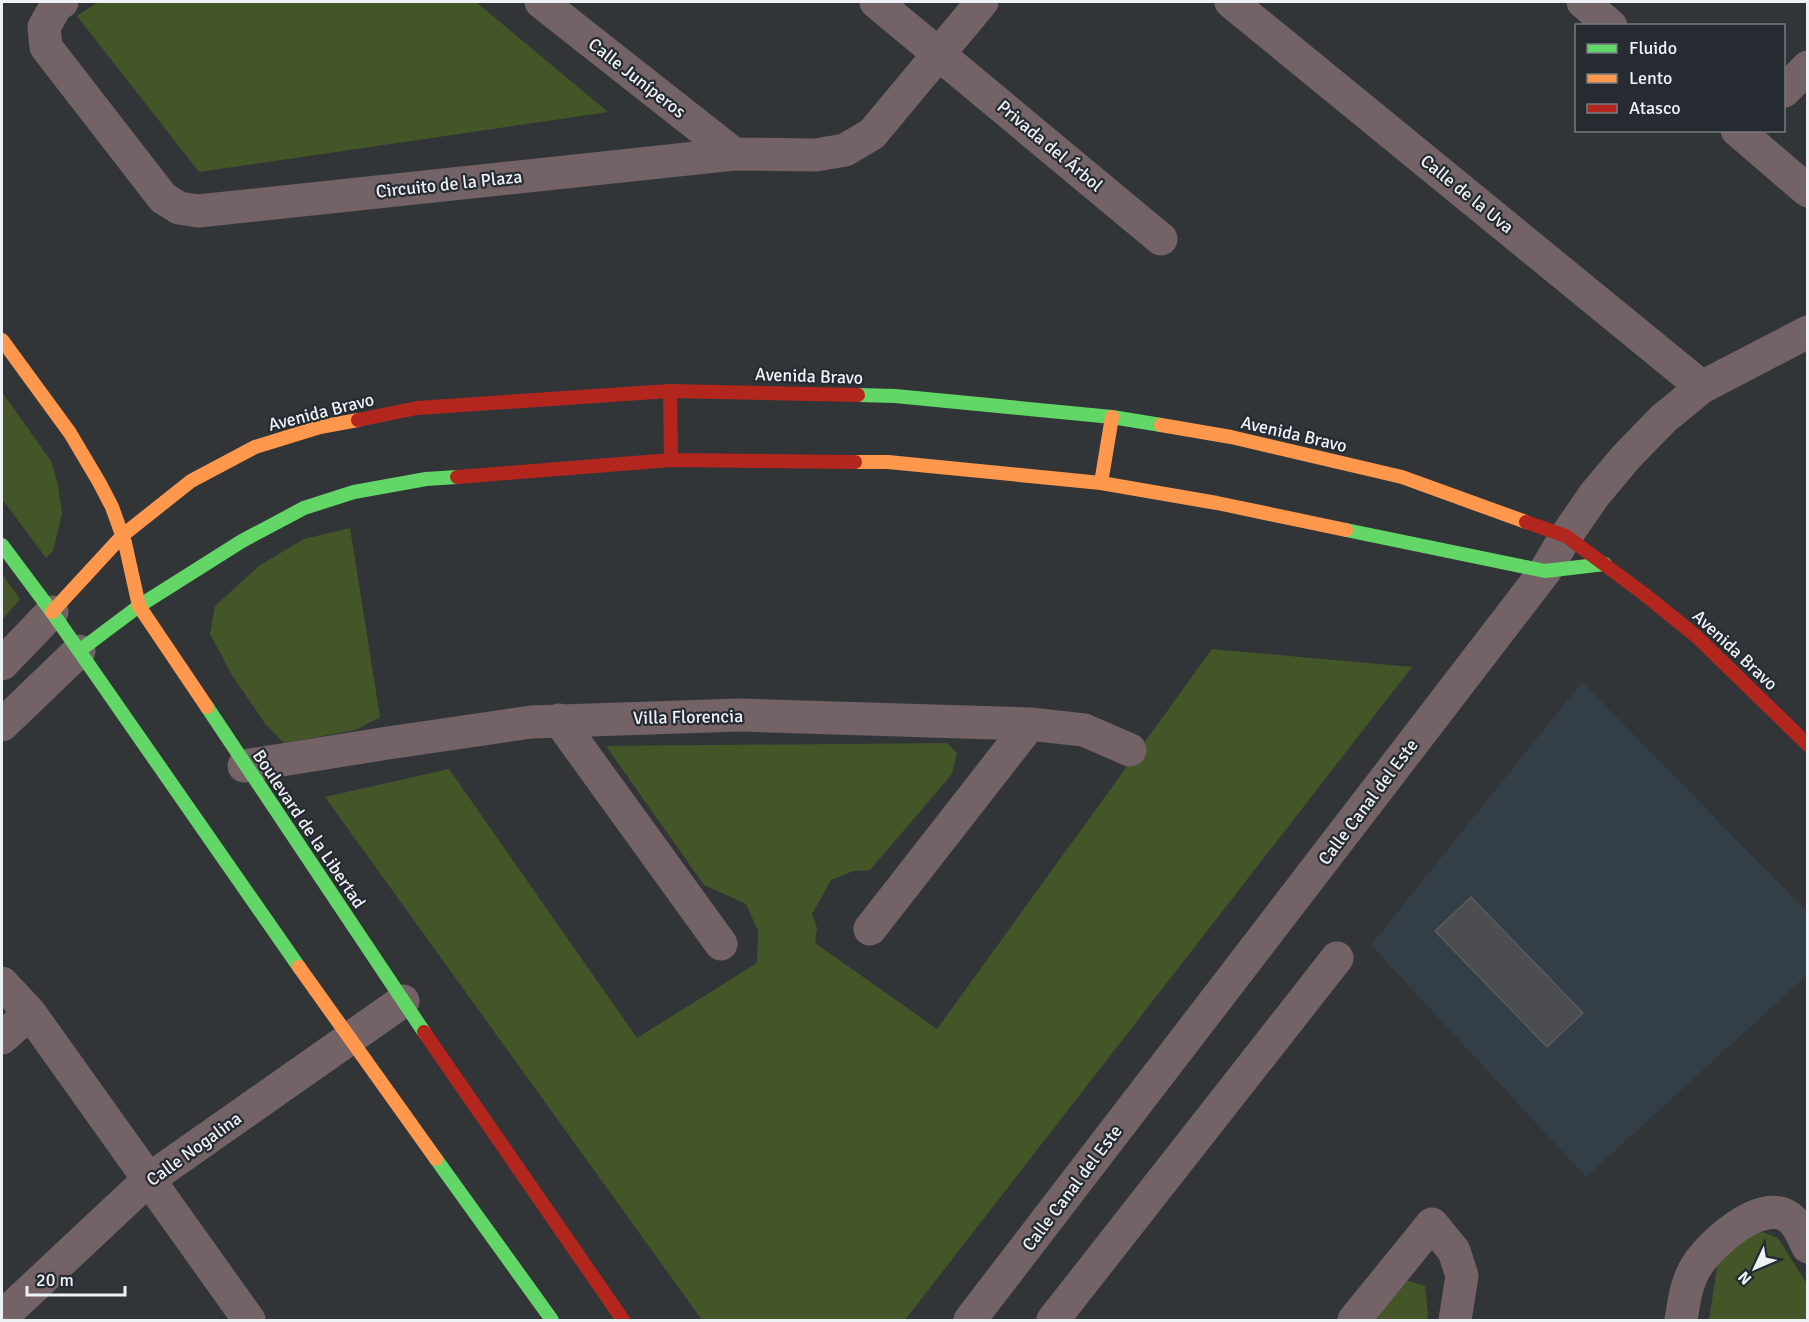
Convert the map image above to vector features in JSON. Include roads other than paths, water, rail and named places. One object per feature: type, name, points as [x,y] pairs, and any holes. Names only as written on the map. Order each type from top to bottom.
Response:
[{"type":"main road","name":"Boulevard de la Libertad","points":[[2,340],[87,457],[105,491],[123,535],[139,606],[403,1001],[623,1320]]},
{"type":"main road","name":"Avenida Bravo","points":[[52,612],[123,535],[191,481],[255,447],[320,427],[417,408],[670,391],[895,396],[1112,417],[1231,437],[1402,477],[1566,536],[1696,636],[1808,746]]},
{"type":"main road","points":[[670,391],[671,460]]},
{"type":"main road","points":[[1101,483],[1112,417]]},
{"type":"main road","points":[[79,651],[139,606],[242,541],[304,508],[354,492],[426,479],[671,460],[888,462],[1101,483],[1217,503],[1545,571],[1605,564]]},
{"type":"main road","points":[[2,544],[52,612],[349,1038],[552,1320]]},
{"type":"street","name":"Circuito de la Plaza","points":[[62,2],[56,6],[44,27],[46,47],[163,198],[178,208],[198,211],[734,154],[816,155],[844,150],[872,134],[982,2]]},
{"type":"street","name":"Calle Juníperos","points":[[541,2],[734,154]]},
{"type":"street","name":"Privada del Árbol","points":[[876,2],[1161,239]]},
{"type":"street","name":"Calle de la Uva","points":[[1231,2],[1702,387]]},
{"type":"street","points":[[1583,2],[1609,24]]},
{"type":"street","points":[[1785,90],[1808,67]]},
{"type":"street","points":[[1741,132],[1808,191]]},
{"type":"street","name":"Calle Canal del Este","points":[[970,1320],[1545,571],[1595,494],[1627,456],[1663,419],[1702,387],[1808,332]]},
{"type":"street","points":[[2,664],[52,612]]},
{"type":"street","points":[[2,725],[79,651]]},
{"type":"street","name":"Villa Florencia","points":[[244,766],[531,722],[740,715],[1030,724],[1084,730],[1130,750]]},
{"type":"street","points":[[559,720],[721,944]]},
{"type":"street","points":[[870,929],[1030,724]]},
{"type":"street","points":[[1053,1320],[1337,958]]},
{"type":"street","points":[[2,983],[30,1013],[249,1320]]},
{"type":"street","name":"Calle Nogalina","points":[[2,1317],[148,1180],[403,1001]]},
{"type":"street","points":[[2,1038],[30,1013]]},
{"type":"street","points":[[1681,1320],[1687,1287],[1696,1267],[1711,1246],[1731,1229],[1754,1217],[1775,1211],[1795,1222],[1808,1247]]},
{"type":"street","points":[[1354,1320],[1432,1224],[1454,1251],[1462,1276],[1455,1320]]}]
